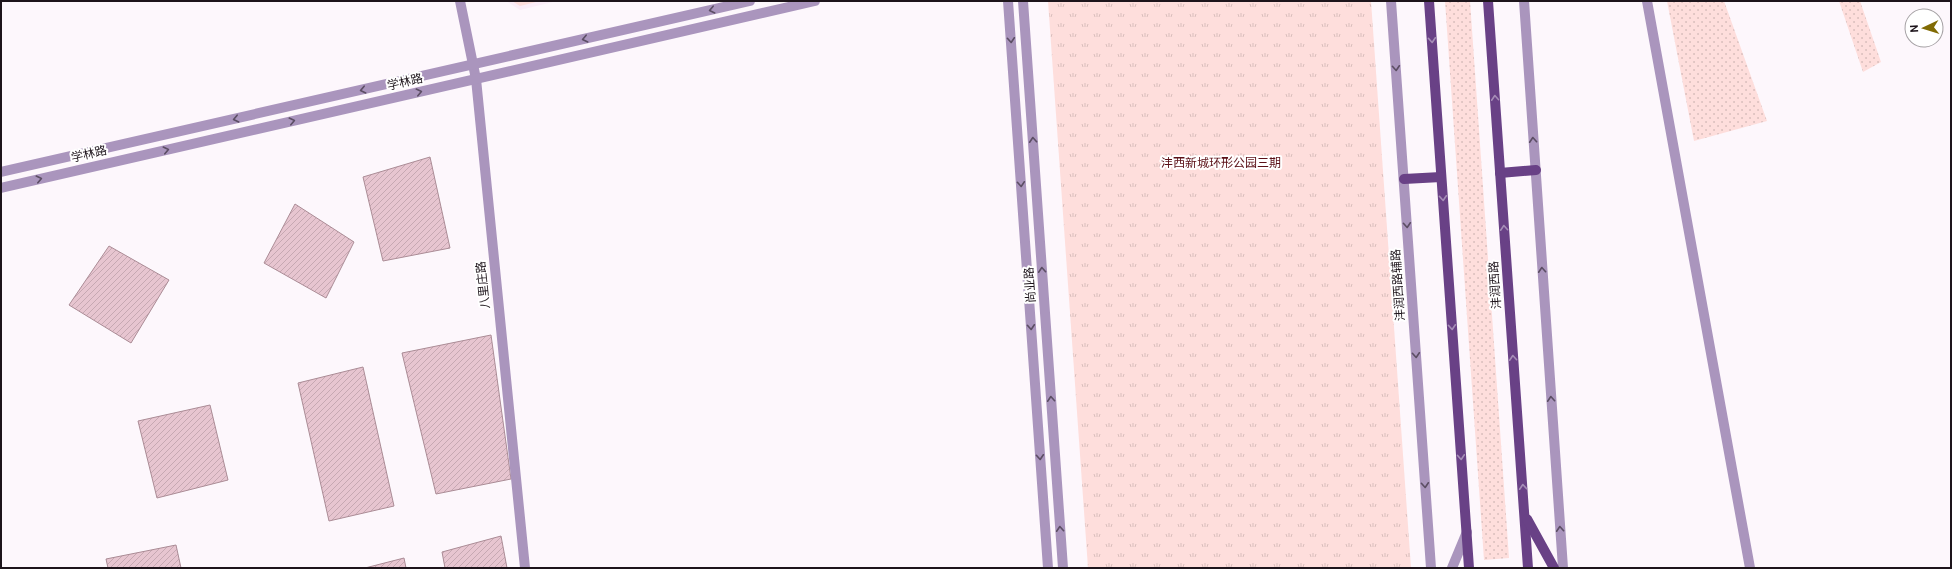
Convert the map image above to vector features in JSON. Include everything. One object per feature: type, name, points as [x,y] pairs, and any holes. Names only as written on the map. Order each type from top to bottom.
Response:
[{"type":"main road","points":[[1429,1],[1469,568]]},
{"type":"main road","name":"沣润西路","points":[[1488,1],[1528,568]]},
{"type":"main road","points":[[1500,173],[1536,170]]},
{"type":"main road","points":[[1404,179],[1441,177]]},
{"type":"main road","points":[[1524,515],[1554,568]]},
{"type":"street","name":"八里庄路","points":[[460,1],[476,79],[525,568]]},
{"type":"street","name":"学林路","points":[[1,172],[750,1]]},
{"type":"street","name":"学林路","points":[[1,188],[815,1]]},
{"type":"street","name":"尚业路","points":[[1008,1],[1048,568]]},
{"type":"street","name":"尚业路","points":[[1023,1],[1063,568]]},
{"type":"street","name":"沣润西路辅路","points":[[1391,1],[1431,568]]},
{"type":"street","points":[[1524,1],[1563,568]]},
{"type":"street","points":[[1647,1],[1750,568]]},
{"type":"street","points":[[1452,568],[1466,532]]},
{"type":"shaded area","points":[[506,1],[557,1],[520,10]]},
{"type":"green space","points":[[512,1],[540,1],[520,6]]},
{"type":"green space","name":"沣西新城环形公园三期","points":[[1048,1],[1371,1],[1411,568],[1088,568]]},
{"type":"green space","points":[[1445,1],[1470,1],[1509,558],[1484,560]]},
{"type":"green space","points":[[1667,1],[1724,1],[1767,121],[1694,141]]},
{"type":"green space","points":[[1839,1],[1860,1],[1881,62],[1863,72]]},
{"type":"building","points":[[430,157],[450,248],[383,261],[363,177]]},
{"type":"building","points":[[295,204],[354,242],[326,298],[264,263]]},
{"type":"building","points":[[109,246],[169,280],[131,343],[69,305]]},
{"type":"building","points":[[491,335],[511,479],[436,494],[402,353]]},
{"type":"building","points":[[363,367],[394,506],[329,521],[298,383]]},
{"type":"building","points":[[210,405],[228,480],[157,498],[138,421]]},
{"type":"building","points":[[501,536],[507,568],[445,568],[442,552]]},
{"type":"building","points":[[176,545],[181,568],[108,568],[106,559]]},
{"type":"building","points":[[404,558],[406,568],[365,568]]}]
